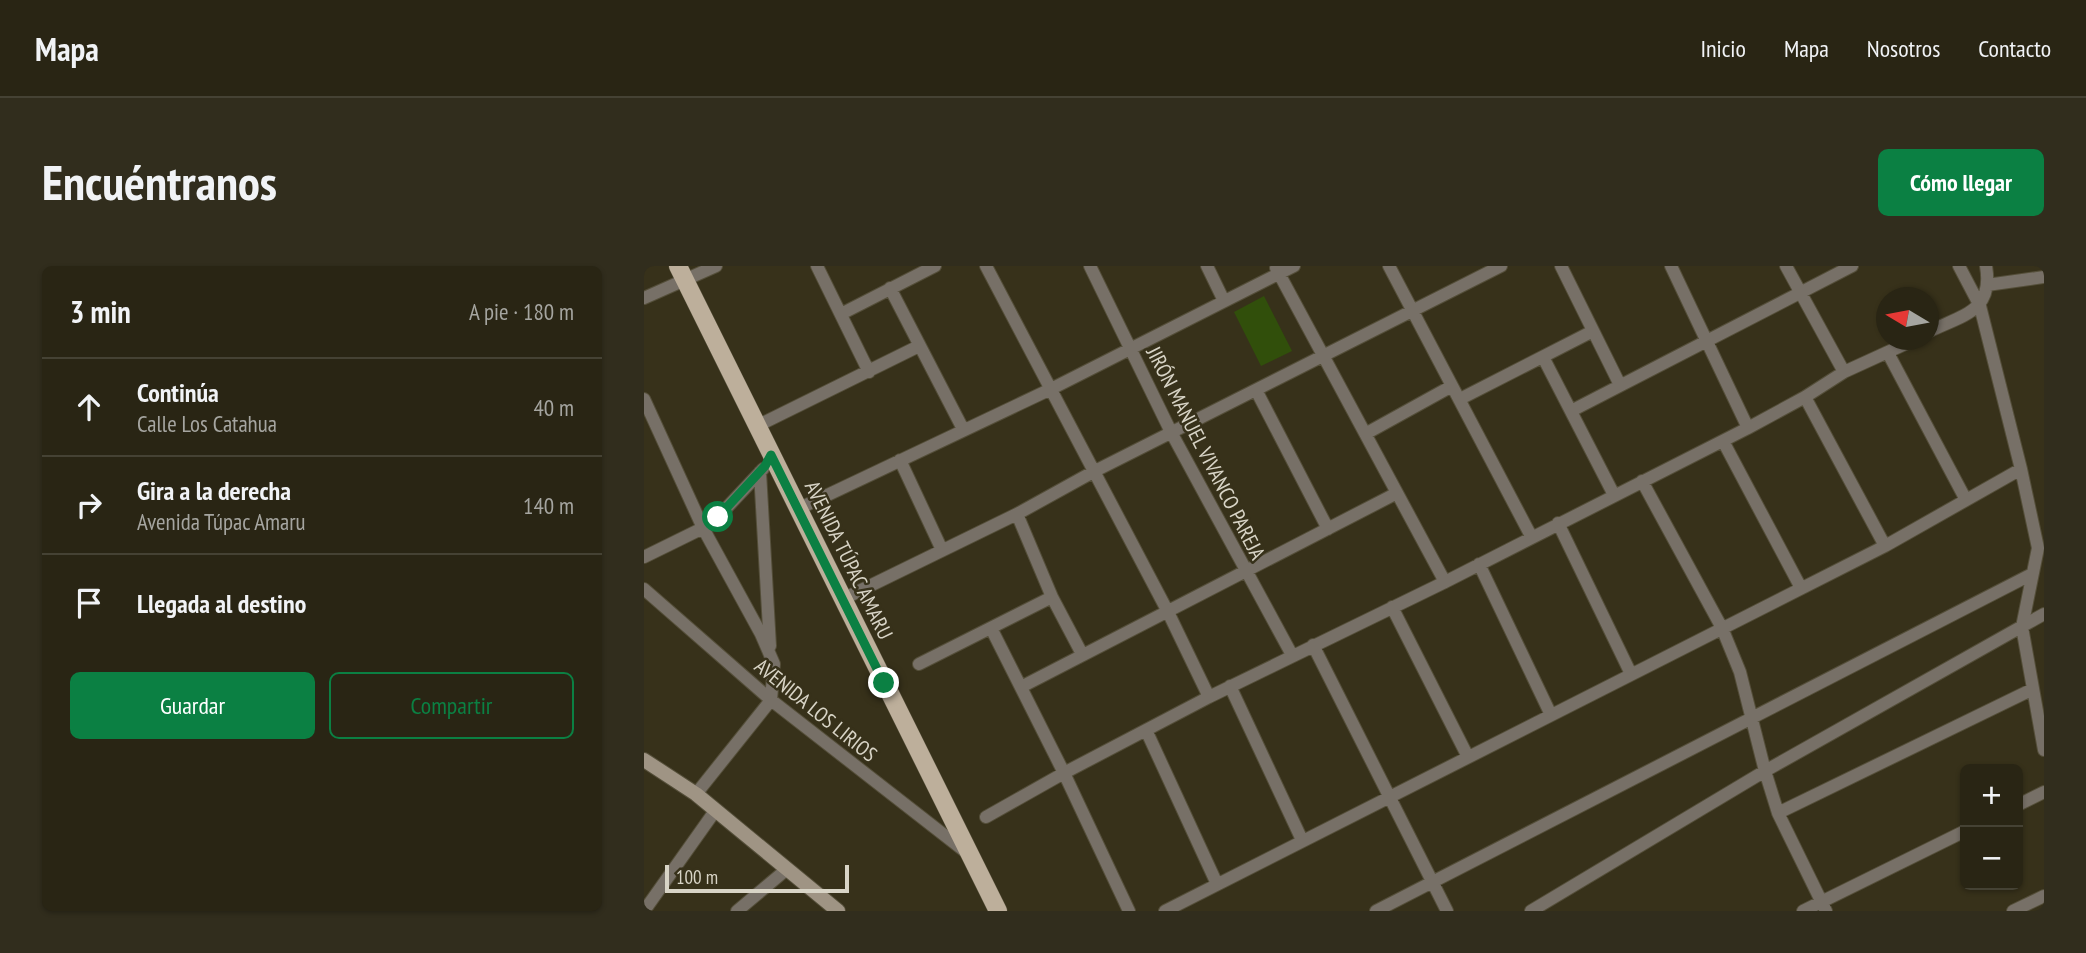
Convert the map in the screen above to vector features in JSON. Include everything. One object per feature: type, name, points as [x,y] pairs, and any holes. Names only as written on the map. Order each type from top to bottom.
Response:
[{"type":"main road","name":"AVENIDA TÚPAC AMARU","points":[[682,273],[998,911]]},
{"type":"street","points":[[644,298],[682,273],[716,266]]},
{"type":"street","points":[[817,266],[869,372]]},
{"type":"street","points":[[841,314],[935,266]]},
{"type":"street","points":[[986,266],[1168,612],[1209,697]]},
{"type":"street","name":"JIRÓN MANUEL VIVANCO PAREJA","points":[[1090,266],[1171,432],[1292,655]]},
{"type":"street","points":[[1207,266],[1224,301]]},
{"type":"street","points":[[798,509],[1051,389],[1224,301],[1277,270],[1294,266]]},
{"type":"street","points":[[1390,266],[1531,536]]},
{"type":"street","points":[[843,599],[1017,514],[1171,432],[1325,357],[1501,266]]},
{"type":"street","points":[[1561,266],[1620,385]]},
{"type":"street","points":[[1671,266],[1748,428]]},
{"type":"street","points":[[1786,266],[1844,372]]},
{"type":"street","points":[[1571,411],[1852,266]]},
{"type":"street","points":[[1959,266],[1980,306],[2038,548],[2022,627],[2044,750]]},
{"type":"street","points":[[1939,326],[1980,306],[1986,295],[1986,266]]},
{"type":"street","points":[[1277,270],[1445,582]]},
{"type":"street","points":[[1987,285],[2044,277]]},
{"type":"street","points":[[890,288],[962,429]]},
{"type":"street","points":[[1461,399],[1593,331]]},
{"type":"street","points":[[757,426],[919,346]]},
{"type":"street","points":[[986,817],[1209,697],[1445,582],[1748,428],[1844,372],[1894,350]]},
{"type":"street","points":[[1888,353],[1966,500]]},
{"type":"street","points":[[1543,357],[1614,495]]},
{"type":"street","points":[[1367,433],[1452,386]]},
{"type":"street","points":[[1256,390],[1328,529]]},
{"type":"street","points":[[1805,397],[1885,546]]},
{"type":"street","points":[[644,399],[703,528],[774,664],[771,700],[696,794]]},
{"type":"street","points":[[1723,440],[1801,588]]},
{"type":"street","points":[[644,557],[703,528],[733,503],[771,455]]},
{"type":"street","points":[[900,460],[942,550]]},
{"type":"street","points":[[1165,911],[1885,546],[2021,469]]},
{"type":"street","points":[[760,472],[771,655]]},
{"type":"street","points":[[1642,481],[1722,628],[1740,672],[1778,813],[1824,907]]},
{"type":"street","points":[[1021,687],[1397,493]]},
{"type":"street","points":[[1017,514],[1052,597],[1082,654]]},
{"type":"street","points":[[1558,523],[1631,674]]},
{"type":"street","points":[[1479,564],[1551,715]]},
{"type":"street","points":[[1376,911],[2032,574]]},
{"type":"street","name":"AVENIDA LOS LIRIOS","points":[[644,589],[771,700],[969,855]]},
{"type":"street","points":[[919,664],[1052,597]]},
{"type":"street","points":[[1392,607],[1468,757]]},
{"type":"street","points":[[1531,911],[1765,771],[2044,614]]},
{"type":"street","points":[[991,628],[1129,911]]},
{"type":"street","points":[[1313,645],[1447,911]]},
{"type":"street","points":[[1230,687],[1302,840]]},
{"type":"street","points":[[1778,813],[2033,689]]},
{"type":"street","points":[[1146,730],[1217,884]]},
{"type":"street","points":[[644,760],[696,794],[838,911]]},
{"type":"street","points":[[2023,802],[2044,792]]},
{"type":"street","points":[[645,911],[715,811]]},
{"type":"street","points":[[1803,911],[1824,907],[1960,834]]},
{"type":"street","points":[[737,911],[787,869]]},
{"type":"street","points":[[2013,911],[2044,896]]},
{"type":"green space","points":[[1264,296],[1292,351],[1261,366],[1234,312]]},
{"type":"route","points":[[718,517],[765,466],[771,455],[884,683]]}]
